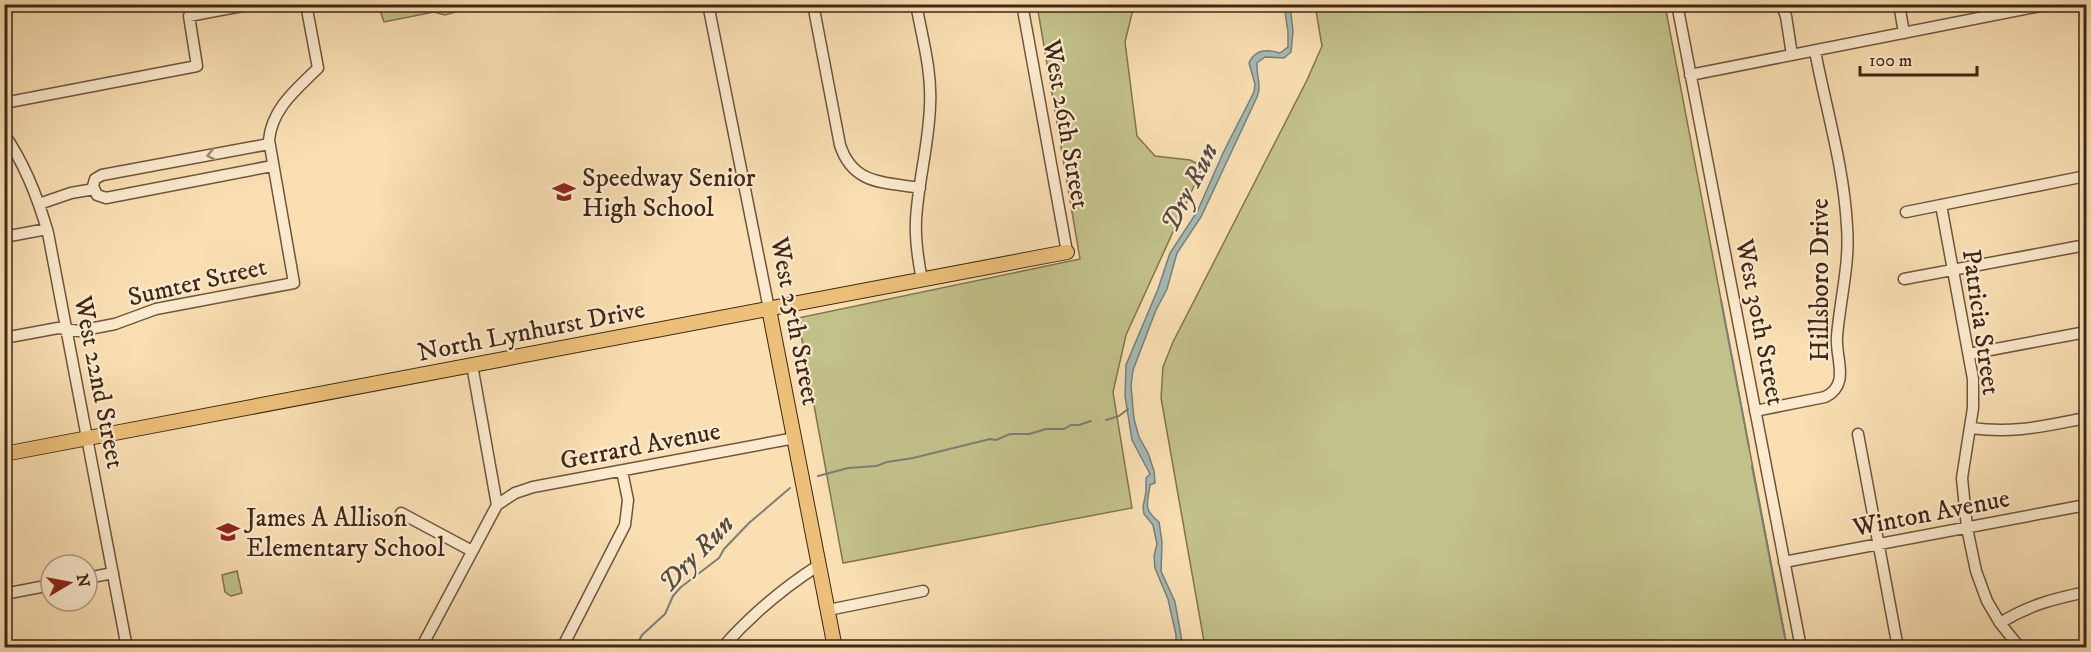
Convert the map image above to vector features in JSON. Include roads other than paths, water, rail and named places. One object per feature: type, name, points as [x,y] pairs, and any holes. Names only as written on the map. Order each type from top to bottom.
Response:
[{"type":"main road","name":"North Lynhurst Drive","points":[[4,454],[1067,252]]},
{"type":"main road","name":"West 25th Street","points":[[769,309],[835,648]]},
{"type":"street","points":[[4,103],[197,66],[189,16],[252,4]]},
{"type":"street","points":[[269,144],[102,176],[96,179],[94,189],[97,195],[105,198],[272,166],[269,144],[271,126],[278,110],[318,68],[306,4]]},
{"type":"street","name":"West 25th Street","points":[[708,4],[769,309]]},
{"type":"street","points":[[813,4],[840,146],[845,160],[855,171],[865,177],[920,188]]},
{"type":"street","points":[[916,4],[929,73],[930,98],[916,228],[922,280]]},
{"type":"street","name":"West 26th Street","points":[[1022,4],[1067,252]]},
{"type":"street","name":"West 30th Street","points":[[1677,4],[1801,648]]},
{"type":"street","points":[[1781,4],[1786,16],[1792,55]]},
{"type":"street","points":[[1899,4],[1904,33]]},
{"type":"street","points":[[1690,75],[2050,4]]},
{"type":"street","name":"Hillsboro Drive","points":[[1755,411],[1825,397],[1834,391],[1840,381],[1841,370],[1836,350],[1848,228],[1843,189],[1815,51]]},
{"type":"street","name":"West 22nd Street","points":[[4,134],[25,170],[47,229],[127,648]]},
{"type":"street","name":"Sumter Street","points":[[4,338],[54,329],[78,331],[113,324],[156,309],[294,283],[272,166]]},
{"type":"street","points":[[1906,212],[2086,176]]},
{"type":"street","points":[[39,204],[71,193],[94,189]]},
{"type":"street","name":"Patricia Street","points":[[1941,205],[1974,390],[1971,428],[1962,478],[1967,528],[1977,577],[2000,623],[2020,648]]},
{"type":"street","points":[[4,237],[47,229]]},
{"type":"street","points":[[1904,279],[2086,245]]},
{"type":"street","points":[[1969,354],[2086,332]]},
{"type":"street","points":[[421,648],[497,505],[472,365]]},
{"type":"street","points":[[1971,428],[2019,431],[2086,418]]},
{"type":"street","points":[[1858,434],[1898,648]]},
{"type":"street","name":"Gerrard Avenue","points":[[497,505],[509,496],[529,488],[795,438]]},
{"type":"street","points":[[562,648],[625,525],[628,500],[622,471]]},
{"type":"street","name":"Winton Avenue","points":[[1784,562],[2086,506]]},
{"type":"street","points":[[401,513],[472,551]]},
{"type":"street","points":[[722,648],[745,622],[772,598],[819,565]]},
{"type":"street","points":[[99,576],[113,573]]},
{"type":"street","points":[[4,594],[39,587]]},
{"type":"street","points":[[828,610],[923,591]]},
{"type":"street","points":[[2000,623],[2039,603],[2086,592]]},
{"type":"water","name":"Dry Run","points":[[1284,5],[1290,5],[1293,31],[1291,52],[1284,58],[1265,57],[1257,63],[1259,88],[1257,97],[1201,217],[1177,253],[1167,289],[1156,310],[1133,370],[1131,386],[1134,419],[1154,471],[1155,483],[1150,485],[1147,506],[1150,514],[1159,522],[1162,542],[1161,571],[1175,602],[1183,647],[1176,647],[1176,635],[1168,599],[1155,568],[1154,556],[1157,544],[1153,525],[1144,514],[1146,478],[1150,474],[1132,440],[1125,396],[1126,365],[1158,289],[1170,253],[1197,212],[1254,92],[1255,84],[1249,63],[1258,53],[1271,51],[1280,53],[1288,47]]},
{"type":"waterway","points":[[1721,300],[1749,447]]},
{"type":"waterway","points":[[1106,420],[1119,416],[1128,409]]},
{"type":"waterway","name":"Dry Run","points":[[818,476],[848,468],[876,466],[990,439],[996,440],[1010,434],[1064,429],[1071,425],[1091,421]]},
{"type":"waterway","points":[[1752,466],[1787,648]]},
{"type":"waterway","name":"Dry Run","points":[[635,648],[642,635],[665,614],[673,596],[681,587],[719,558],[724,549],[749,523],[790,488]]},
{"type":"place","name":"Speedway Senior High School","points":[[564,192]]},
{"type":"place","name":"James A Allison Elementary School","points":[[228,532]]}]
